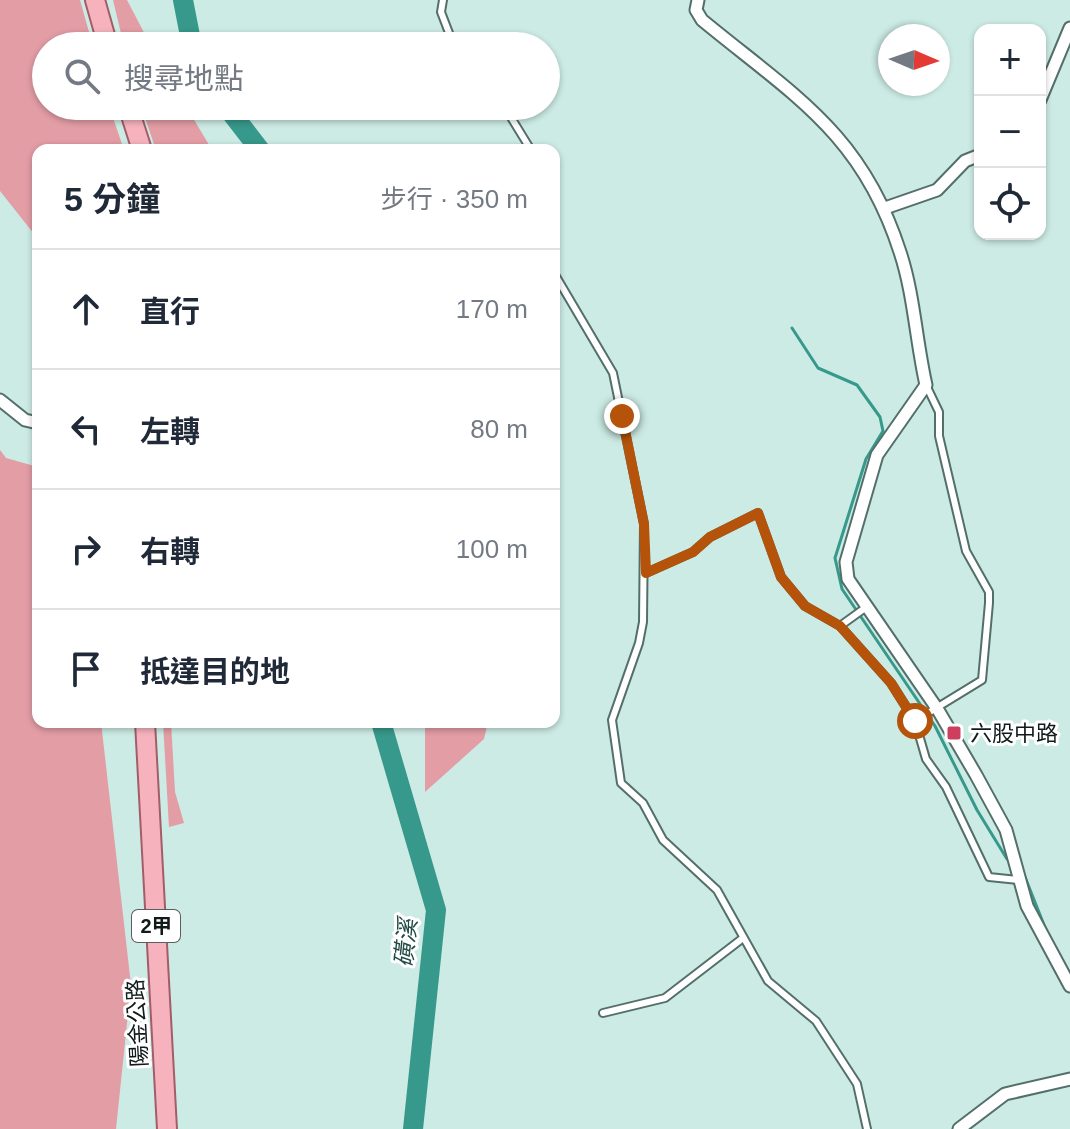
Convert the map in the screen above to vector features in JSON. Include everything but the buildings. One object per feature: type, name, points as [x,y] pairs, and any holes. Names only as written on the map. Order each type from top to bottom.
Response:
[{"type":"main road","points":[[95,0],[104,32]]},
{"type":"main road","points":[[132,120],[140,144]]},
{"type":"main road","name":"陽金公路","points":[[145,728],[167,1129]]},
{"type":"street","points":[[698,0],[696,10],[702,20],[812,108],[859,162],[885,208],[901,255],[926,385],[877,455],[850,547],[848,579],[865,608],[938,710],[1006,830],[1027,906],[1070,986]]},
{"type":"street","points":[[1042,96],[1070,28]]},
{"type":"street","points":[[885,208],[937,190],[965,161],[974,157]]},
{"type":"street","points":[[0,400],[25,420],[32,422]]},
{"type":"street","points":[[959,1129],[1005,1094],[1070,1079]]},
{"type":"lane","points":[[443,0],[441,12],[449,32]]},
{"type":"lane","points":[[513,120],[527,144]]},
{"type":"lane","points":[[560,283],[613,373],[644,524],[646,573],[639,643],[612,720],[621,783],[643,803],[663,840],[717,890],[768,981],[810,1014],[851,1073],[862,1100],[867,1129]]},
{"type":"lane","points":[[915,721],[938,710],[982,680],[989,603],[989,592],[966,551],[939,436],[939,412],[926,385]]},
{"type":"lane","points":[[646,573],[693,552],[710,537],[758,513],[781,577],[805,606],[840,626],[891,683],[915,721],[926,759],[946,787],[989,877],[1019,880]]},
{"type":"lane","points":[[840,626],[865,608]]},
{"type":"lane","points":[[603,1013],[665,998],[743,938]]},
{"type":"shaded area","points":[[0,0],[80,0],[89,32],[32,32],[32,120],[114,120],[122,144],[32,144],[32,231],[0,191]]},
{"type":"shaded area","points":[[113,0],[127,0],[144,32],[121,32]]},
{"type":"shaded area","points":[[146,120],[194,120],[208,144],[154,144]]},
{"type":"shaded area","points":[[0,450],[6,458],[32,465],[32,728],[102,728],[131,985],[116,1129],[0,1129]]},
{"type":"shaded area","points":[[163,728],[171,728],[175,792],[184,823],[169,827]]},
{"type":"shaded area","points":[[425,728],[487,728],[484,739],[425,792]]},
{"type":"waterway","name":"磺溪","points":[[183,0],[189,32]]},
{"type":"waterway","name":"磺溪","points":[[237,120],[255,144]]},
{"type":"waterway","points":[[792,328],[818,368],[857,385],[880,417],[883,431],[866,459],[835,558],[842,589],[935,726],[977,810],[1007,859]]},
{"type":"waterway","name":"磺溪","points":[[383,728],[436,910],[413,1129]]},
{"type":"waterway","points":[[1025,877],[1046,930]]},
{"type":"place","name":"六股中路","points":[[954,733]]},
{"type":"route","points":[[622,416],[644,524],[646,573],[693,552],[710,537],[752,513],[758,513],[781,577],[805,606],[840,626],[891,683],[915,721]]}]
